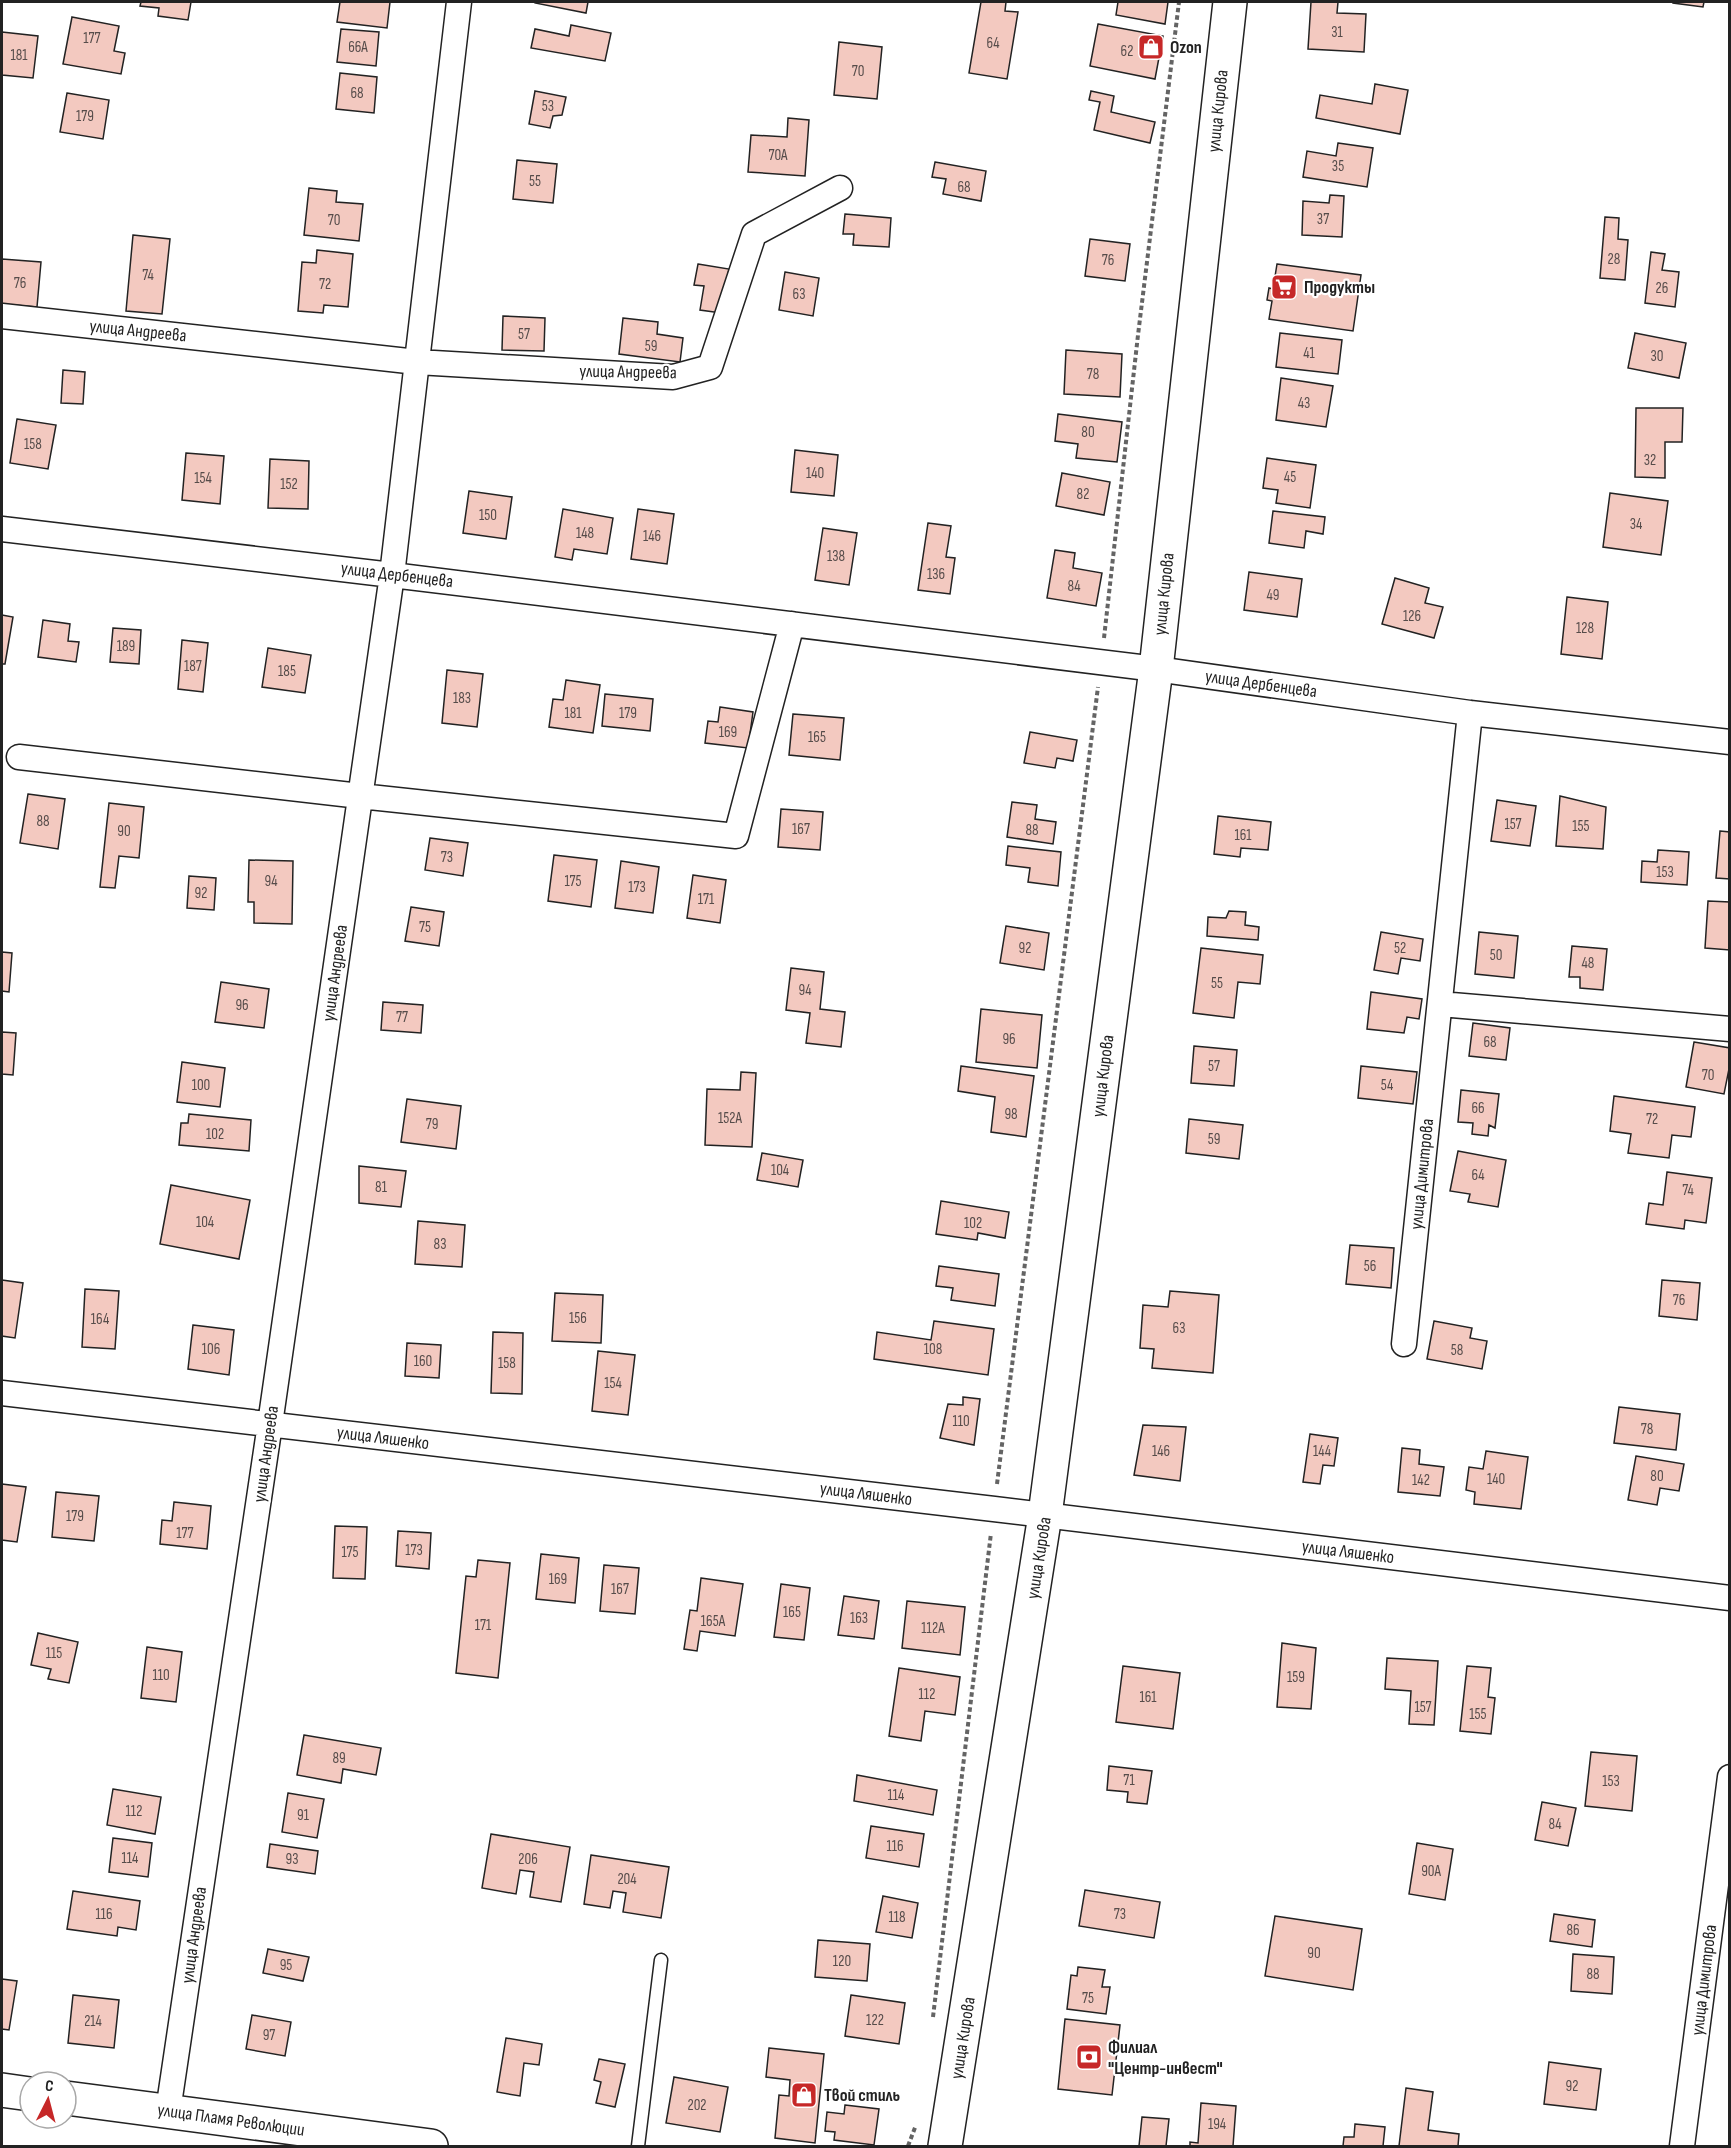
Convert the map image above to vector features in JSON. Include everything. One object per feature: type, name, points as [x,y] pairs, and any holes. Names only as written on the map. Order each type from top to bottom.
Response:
[{"type":"main road","name":"улица Кирова","points":[[945,2146],[1046,1515],[1156,669],[1230,2]]},
{"type":"main road","points":[[2,2090],[18,2092]]},
{"type":"main road","name":"улица Пламя Революции","points":[[78,2100],[168,2111],[314,2139],[431,2146]]},
{"type":"street","name":"улица Андреева","points":[[168,2111],[270,1424],[392,574],[459,2]]},
{"type":"street","name":"улица Андреева","points":[[2,316],[417,362],[673,377],[710,367],[754,234],[840,188]]},
{"type":"street","name":"улица Дербенцева","points":[[2,529],[392,574],[1156,669],[1470,713],[1730,742]]},
{"type":"street","points":[[20,757],[736,836],[792,624]]},
{"type":"street","name":"улица Димитрова","points":[[1404,1344],[1470,713]]},
{"type":"street","points":[[1440,1004],[1730,1029]]},
{"type":"street","name":"улица Ляшенко","points":[[2,1394],[1046,1515],[1730,1598]]},
{"type":"street","name":"улица Димитрова","points":[[1682,2146],[1730,1777]]},
{"type":"lane","points":[[638,2146],[661,1960]]},
{"type":"path","points":[[932,2026],[994,1509],[1101,662],[1179,2]]},
{"type":"path","points":[[908,2146],[918,2118]]},
{"type":"building","points":[[141,2],[191,2],[188,20],[158,16],[159,8],[140,6]]},
{"type":"building","points":[[340,2],[390,2],[387,28],[337,22]]},
{"type":"building","points":[[535,2],[588,2],[586,13]]},
{"type":"building","points":[[981,2],[1006,2],[1005,11],[1018,12],[1007,79],[969,73]]},
{"type":"building","points":[[1118,2],[1168,2],[1165,24],[1116,15]]},
{"type":"building","points":[[1311,2],[1338,2],[1337,13],[1366,14],[1364,52],[1308,49]]},
{"type":"building","points":[[1673,2],[1704,2],[1703,7]]},
{"type":"building","points":[[72,17],[119,26],[114,51],[125,53],[121,74],[63,64]]},
{"type":"building","points":[[1098,24],[1163,36],[1155,79],[1090,66]]},
{"type":"building","points":[[571,25],[611,33],[605,61],[531,48],[535,29],[569,36]]},
{"type":"building","points":[[341,29],[379,32],[376,66],[337,62]]},
{"type":"building","points":[[2,32],[38,36],[33,78],[2,75]]},
{"type":"building","points":[[839,42],[882,47],[877,99],[834,95]]},
{"type":"building","points":[[340,73],[377,77],[374,113],[336,109]]},
{"type":"building","points":[[1375,84],[1408,90],[1400,134],[1316,118],[1320,95],[1372,104]]},
{"type":"building","points":[[535,91],[566,97],[562,115],[553,116],[550,128],[529,124]]},
{"type":"building","points":[[1091,91],[1114,96],[1111,112],[1155,122],[1150,143],[1094,130],[1100,102],[1089,100]]},
{"type":"building","points":[[67,93],[109,100],[103,139],[60,132]]},
{"type":"building","points":[[788,118],[809,120],[805,176],[748,172],[751,135],[787,137]]},
{"type":"building","points":[[1338,143],[1373,148],[1367,187],[1303,177],[1307,151],[1336,156]]},
{"type":"building","points":[[517,160],[557,164],[553,203],[513,199]]},
{"type":"building","points":[[935,162],[986,171],[981,201],[943,194],[946,179],[932,177]]},
{"type":"building","points":[[309,188],[337,191],[336,202],[363,204],[359,241],[304,235]]},
{"type":"building","points":[[1330,195],[1344,196],[1342,237],[1302,235],[1303,201],[1329,203]]},
{"type":"building","points":[[845,214],[891,218],[889,247],[853,245],[854,234],[843,234]]},
{"type":"building","points":[[1605,217],[1619,218],[1618,239],[1628,240],[1625,280],[1600,278]]},
{"type":"building","points":[[133,235],[170,239],[162,314],[126,311]]},
{"type":"building","points":[[1090,239],[1130,244],[1125,281],[1085,276]]},
{"type":"building","points":[[317,250],[353,254],[348,307],[324,305],[323,313],[298,311],[302,262],[316,263]]},
{"type":"building","points":[[1651,252],[1665,254],[1662,270],[1679,272],[1675,307],[1645,303]]},
{"type":"building","points":[[2,259],[41,262],[37,307],[2,304]]},
{"type":"building","points":[[698,264],[729,269],[721,313],[700,310],[704,286],[694,285]]},
{"type":"building","points":[[1277,264],[1361,275],[1353,331],[1269,319],[1272,301],[1267,300],[1269,288],[1273,289]]},
{"type":"building","points":[[785,272],[819,278],[813,316],[779,310]]},
{"type":"building","points":[[503,316],[545,318],[544,351],[502,350]]},
{"type":"building","points":[[623,318],[658,322],[657,334],[683,338],[680,362],[619,354]]},
{"type":"building","points":[[1280,333],[1342,340],[1338,374],[1276,367]]},
{"type":"building","points":[[1635,333],[1686,343],[1679,378],[1628,368]]},
{"type":"building","points":[[1066,350],[1122,354],[1120,397],[1064,394]]},
{"type":"building","points":[[63,370],[85,372],[83,404],[61,403]]},
{"type":"building","points":[[1281,378],[1333,386],[1326,427],[1276,420]]},
{"type":"building","points":[[1636,408],[1683,408],[1682,442],[1665,442],[1665,478],[1635,477]]},
{"type":"building","points":[[1058,414],[1122,422],[1117,462],[1076,458],[1078,444],[1055,441]]},
{"type":"building","points":[[17,419],[56,425],[48,469],[10,463]]},
{"type":"building","points":[[795,450],[838,455],[834,496],[791,492]]},
{"type":"building","points":[[186,453],[224,456],[220,504],[182,500]]},
{"type":"building","points":[[1267,458],[1316,465],[1310,508],[1276,503],[1278,490],[1263,488]]},
{"type":"building","points":[[270,459],[309,461],[308,509],[268,508]]},
{"type":"building","points":[[1062,473],[1110,482],[1104,515],[1056,506]]},
{"type":"building","points":[[469,491],[512,497],[506,539],[463,533]]},
{"type":"building","points":[[1610,493],[1668,501],[1661,555],[1603,547]]},
{"type":"building","points":[[563,509],[613,518],[607,554],[574,549],[572,560],[555,557]]},
{"type":"building","points":[[638,509],[674,514],[667,564],[631,559]]},
{"type":"building","points":[[1273,511],[1325,517],[1323,534],[1306,531],[1304,548],[1269,543]]},
{"type":"building","points":[[928,523],[951,526],[946,557],[955,558],[950,594],[918,590]]},
{"type":"building","points":[[823,528],[857,533],[849,585],[815,580]]},
{"type":"building","points":[[1055,550],[1075,553],[1073,568],[1102,573],[1096,606],[1047,598]]},
{"type":"building","points":[[1249,572],[1302,579],[1297,617],[1244,610]]},
{"type":"building","points":[[1395,578],[1429,588],[1425,603],[1443,607],[1434,638],[1382,624]]},
{"type":"building","points":[[1567,597],[1608,602],[1602,659],[1561,654]]},
{"type":"building","points":[[2,615],[13,617],[5,664],[2,664]]},
{"type":"building","points":[[43,620],[70,624],[68,641],[79,642],[76,662],[38,657]]},
{"type":"building","points":[[113,628],[141,630],[139,664],[110,662]]},
{"type":"building","points":[[182,640],[208,643],[203,692],[178,689]]},
{"type":"building","points":[[268,648],[311,655],[305,693],[262,687]]},
{"type":"building","points":[[447,670],[483,674],[477,727],[442,723]]},
{"type":"building","points":[[566,680],[600,685],[593,733],[549,727],[553,699],[563,700]]},
{"type":"building","points":[[605,694],[653,699],[650,731],[602,726]]},
{"type":"building","points":[[720,707],[753,712],[748,748],[705,743],[708,721],[718,722]]},
{"type":"building","points":[[793,714],[844,718],[840,760],[789,755]]},
{"type":"building","points":[[1030,732],[1077,740],[1073,761],[1057,758],[1055,768],[1024,763]]},
{"type":"building","points":[[28,794],[65,799],[58,849],[20,843]]},
{"type":"building","points":[[1560,796],[1606,807],[1603,849],[1556,846]]},
{"type":"building","points":[[1497,800],[1536,806],[1530,846],[1491,841]]},
{"type":"building","points":[[1012,802],[1037,805],[1035,819],[1056,822],[1053,844],[1007,837]]},
{"type":"building","points":[[109,803],[144,807],[139,858],[119,856],[115,888],[100,887]]},
{"type":"building","points":[[781,809],[823,812],[820,850],[778,847]]},
{"type":"building","points":[[1218,816],[1271,822],[1268,850],[1241,848],[1240,857],[1214,854]]},
{"type":"building","points":[[1720,831],[1730,832],[1730,879],[1716,878]]},
{"type":"building","points":[[430,838],[468,843],[463,876],[425,870]]},
{"type":"building","points":[[1008,846],[1061,852],[1058,886],[1028,882],[1030,868],[1006,865]]},
{"type":"building","points":[[1658,850],[1689,852],[1687,885],[1641,882],[1642,861],[1657,862]]},
{"type":"building","points":[[554,855],[597,860],[591,907],[548,901]]},
{"type":"building","points":[[249,860],[293,861],[292,924],[254,923],[254,902],[248,902]]},
{"type":"building","points":[[621,861],[659,867],[653,913],[615,908]]},
{"type":"building","points":[[693,875],[726,880],[720,923],[687,918]]},
{"type":"building","points":[[189,876],[216,878],[214,910],[187,908]]},
{"type":"building","points":[[1708,901],[1730,902],[1730,950],[1705,948]]},
{"type":"building","points":[[411,907],[444,912],[439,946],[405,941]]},
{"type":"building","points":[[1229,911],[1246,912],[1245,925],[1259,927],[1258,940],[1207,936],[1208,917],[1226,918]]},
{"type":"building","points":[[1006,926],[1049,933],[1044,970],[1000,963]]},
{"type":"building","points":[[1381,932],[1423,939],[1420,961],[1401,958],[1398,974],[1374,970]]},
{"type":"building","points":[[1479,932],[1518,936],[1514,978],[1475,974]]},
{"type":"building","points":[[1572,946],[1607,949],[1603,990],[1580,988],[1580,977],[1569,977]]},
{"type":"building","points":[[1201,948],[1263,955],[1260,984],[1238,982],[1234,1018],[1193,1013]]},
{"type":"building","points":[[2,952],[12,953],[9,992],[2,991]]},
{"type":"building","points":[[791,968],[824,972],[820,1009],[845,1012],[841,1047],[806,1043],[810,1013],[786,1010]]},
{"type":"building","points":[[221,982],[269,989],[264,1028],[215,1022]]},
{"type":"building","points":[[1371,992],[1422,999],[1419,1019],[1407,1017],[1404,1033],[1367,1029]]},
{"type":"building","points":[[383,1002],[423,1005],[421,1033],[381,1030]]},
{"type":"building","points":[[981,1009],[1042,1015],[1037,1068],[976,1062]]},
{"type":"building","points":[[1473,1023],[1510,1028],[1506,1060],[1469,1056]]},
{"type":"building","points":[[2,1032],[16,1033],[13,1075],[2,1074]]},
{"type":"building","points":[[1694,1042],[1730,1048],[1730,1064],[1724,1094],[1686,1087]]},
{"type":"building","points":[[1194,1046],[1237,1050],[1234,1086],[1191,1083]]},
{"type":"building","points":[[182,1062],[225,1068],[220,1107],[177,1102]]},
{"type":"building","points":[[961,1066],[1034,1076],[1026,1137],[991,1132],[995,1097],[958,1091]]},
{"type":"building","points":[[1361,1066],[1417,1072],[1413,1104],[1358,1098]]},
{"type":"building","points":[[741,1072],[756,1073],[752,1147],[705,1145],[707,1089],[740,1090]]},
{"type":"building","points":[[1461,1090],[1499,1094],[1495,1128],[1489,1125],[1488,1136],[1472,1134],[1473,1123],[1458,1122]]},
{"type":"building","points":[[1614,1096],[1695,1107],[1691,1137],[1672,1135],[1669,1158],[1628,1153],[1631,1134],[1610,1131]]},
{"type":"building","points":[[407,1099],[461,1106],[456,1149],[401,1142]]},
{"type":"building","points":[[189,1114],[251,1120],[249,1151],[179,1145],[181,1123],[188,1123]]},
{"type":"building","points":[[1189,1119],[1243,1125],[1239,1159],[1186,1153]]},
{"type":"building","points":[[1458,1151],[1506,1160],[1498,1207],[1468,1202],[1470,1194],[1450,1191]]},
{"type":"building","points":[[762,1153],[803,1160],[798,1187],[757,1180]]},
{"type":"building","points":[[359,1166],[406,1171],[401,1207],[359,1203]]},
{"type":"building","points":[[1667,1172],[1712,1178],[1706,1223],[1685,1220],[1684,1229],[1646,1224],[1649,1203],[1663,1205]]},
{"type":"building","points":[[171,1185],[250,1200],[239,1259],[160,1244]]},
{"type":"building","points":[[941,1201],[1009,1212],[1005,1238],[978,1233],[977,1240],[936,1234]]},
{"type":"building","points":[[418,1221],[465,1225],[462,1267],[415,1264]]},
{"type":"building","points":[[1350,1245],[1394,1248],[1391,1288],[1346,1284]]},
{"type":"building","points":[[939,1266],[999,1274],[995,1306],[951,1300],[953,1288],[936,1286]]},
{"type":"building","points":[[2,1280],[23,1283],[15,1338],[2,1336]]},
{"type":"building","points":[[1662,1280],[1700,1283],[1697,1320],[1659,1316]]},
{"type":"building","points":[[85,1289],[119,1291],[115,1349],[82,1347]]},
{"type":"building","points":[[1170,1291],[1219,1295],[1213,1373],[1152,1368],[1154,1349],[1140,1348],[1143,1305],[1168,1307]]},
{"type":"building","points":[[555,1293],[603,1295],[601,1343],[552,1341]]},
{"type":"building","points":[[934,1321],[994,1329],[988,1375],[874,1359],[877,1332],[931,1340]]},
{"type":"building","points":[[1434,1321],[1472,1328],[1470,1338],[1487,1341],[1482,1369],[1427,1359]]},
{"type":"building","points":[[193,1325],[234,1330],[229,1375],[188,1369]]},
{"type":"building","points":[[493,1332],[523,1333],[522,1394],[491,1393]]},
{"type":"building","points":[[407,1343],[441,1345],[439,1378],[405,1376]]},
{"type":"building","points":[[598,1351],[635,1355],[628,1415],[592,1411]]},
{"type":"building","points":[[963,1397],[980,1399],[974,1445],[940,1438],[948,1404],[963,1405]]},
{"type":"building","points":[[1619,1407],[1680,1414],[1676,1450],[1614,1443]]},
{"type":"building","points":[[1143,1425],[1186,1427],[1180,1481],[1134,1475]]},
{"type":"building","points":[[1310,1434],[1338,1438],[1334,1466],[1323,1465],[1320,1484],[1303,1482]]},
{"type":"building","points":[[1402,1448],[1420,1450],[1419,1464],[1444,1467],[1440,1496],[1398,1492]]},
{"type":"building","points":[[1486,1451],[1528,1457],[1521,1509],[1474,1504],[1475,1492],[1466,1490],[1469,1467],[1483,1469]]},
{"type":"building","points":[[1636,1456],[1684,1464],[1679,1491],[1660,1488],[1657,1505],[1628,1500]]},
{"type":"building","points":[[2,1484],[26,1487],[17,1542],[2,1540]]},
{"type":"building","points":[[56,1492],[99,1496],[94,1541],[52,1537]]},
{"type":"building","points":[[174,1502],[211,1506],[207,1549],[160,1544],[162,1520],[172,1521]]},
{"type":"building","points":[[335,1526],[367,1527],[365,1579],[333,1578]]},
{"type":"building","points":[[398,1531],[431,1533],[429,1569],[396,1566]]},
{"type":"building","points":[[541,1554],[579,1558],[575,1603],[536,1599]]},
{"type":"building","points":[[478,1560],[510,1563],[498,1678],[456,1673],[466,1576],[476,1577]]},
{"type":"building","points":[[604,1565],[639,1568],[635,1614],[600,1611]]},
{"type":"building","points":[[701,1578],[743,1584],[735,1636],[700,1631],[697,1651],[684,1649],[690,1610],[697,1611]]},
{"type":"building","points":[[781,1584],[810,1588],[804,1640],[774,1637]]},
{"type":"building","points":[[844,1596],[879,1601],[874,1639],[838,1635]]},
{"type":"building","points":[[907,1601],[965,1607],[960,1655],[902,1648]]},
{"type":"building","points":[[38,1633],[78,1642],[69,1683],[48,1679],[51,1669],[31,1665]]},
{"type":"building","points":[[1282,1643],[1316,1648],[1311,1709],[1277,1707]]},
{"type":"building","points":[[147,1647],[182,1652],[176,1702],[141,1698]]},
{"type":"building","points":[[1387,1658],[1438,1661],[1434,1725],[1409,1724],[1411,1691],[1385,1689]]},
{"type":"building","points":[[1123,1666],[1180,1673],[1173,1729],[1116,1722]]},
{"type":"building","points":[[1467,1666],[1491,1668],[1488,1697],[1495,1698],[1491,1734],[1460,1731]]},
{"type":"building","points":[[899,1668],[960,1677],[955,1715],[925,1711],[921,1741],[889,1736]]},
{"type":"building","points":[[304,1735],[381,1748],[376,1775],[343,1769],[341,1783],[297,1775]]},
{"type":"building","points":[[1591,1752],[1637,1756],[1632,1811],[1585,1806]]},
{"type":"building","points":[[1109,1766],[1152,1771],[1147,1804],[1127,1802],[1128,1792],[1107,1790]]},
{"type":"building","points":[[857,1775],[937,1790],[933,1815],[854,1801]]},
{"type":"building","points":[[113,1789],[161,1797],[155,1834],[107,1825]]},
{"type":"building","points":[[288,1793],[324,1799],[317,1838],[282,1832]]},
{"type":"building","points":[[1542,1802],[1576,1808],[1568,1846],[1535,1840]]},
{"type":"building","points":[[871,1826],[924,1834],[919,1867],[866,1858]]},
{"type":"building","points":[[491,1834],[570,1847],[561,1902],[530,1897],[534,1872],[520,1870],[516,1894],[482,1888]]},
{"type":"building","points":[[113,1838],[152,1843],[148,1877],[109,1872]]},
{"type":"building","points":[[1417,1843],[1453,1849],[1445,1900],[1409,1894]]},
{"type":"building","points":[[270,1844],[318,1851],[315,1874],[267,1867]]},
{"type":"building","points":[[591,1855],[669,1867],[661,1918],[623,1912],[626,1893],[613,1891],[610,1908],[584,1904]]},
{"type":"building","points":[[1085,1890],[1160,1902],[1154,1938],[1079,1926]]},
{"type":"building","points":[[73,1891],[140,1901],[136,1930],[118,1927],[117,1936],[67,1929]]},
{"type":"building","points":[[883,1896],[918,1903],[912,1938],[876,1932]]},
{"type":"building","points":[[1554,1914],[1595,1920],[1592,1947],[1550,1941]]},
{"type":"building","points":[[1275,1916],[1362,1929],[1353,1990],[1265,1976]]},
{"type":"building","points":[[818,1940],[870,1944],[867,1981],[815,1977]]},
{"type":"building","points":[[268,1949],[309,1957],[303,1981],[263,1973]]},
{"type":"building","points":[[1573,1954],[1614,1957],[1612,1994],[1571,1991]]},
{"type":"building","points":[[1078,1967],[1105,1970],[1102,1987],[1110,1987],[1106,2014],[1067,2009],[1071,1975],[1077,1976]]},
{"type":"building","points":[[2,1979],[17,1981],[9,2030],[2,2029]]},
{"type":"building","points":[[73,1995],[119,2000],[114,2048],[68,2043]]},
{"type":"building","points":[[851,1995],[905,2003],[899,2044],[845,2036]]},
{"type":"building","points":[[252,2015],[291,2022],[285,2056],[246,2049]]},
{"type":"building","name":"Филиал \"Центр-инвест\"","points":[[1065,2019],[1120,2025],[1112,2095],[1058,2089]]},
{"type":"building","points":[[506,2038],[542,2044],[539,2065],[524,2063],[520,2096],[497,2092]]},
{"type":"building","name":"Твой стиль","points":[[769,2048],[824,2054],[815,2143],[775,2138],[779,2095],[789,2096],[790,2080],[766,2077]]},
{"type":"building","points":[[599,2059],[625,2064],[615,2107],[596,2103],[601,2082],[594,2080]]},
{"type":"building","points":[[1549,2062],[1601,2069],[1596,2110],[1544,2104]]},
{"type":"building","points":[[674,2077],[728,2087],[720,2132],[666,2123]]},
{"type":"building","points":[[1406,2088],[1433,2092],[1428,2130],[1459,2134],[1458,2146],[1399,2146]]},
{"type":"building","points":[[1201,2103],[1236,2106],[1233,2146],[1190,2146],[1190,2142],[1198,2143]]},
{"type":"building","points":[[845,2105],[879,2109],[874,2145],[834,2140],[835,2132],[825,2131],[827,2112],[844,2114]]},
{"type":"building","points":[[1142,2117],[1169,2119],[1166,2146],[1139,2146]]},
{"type":"building","points":[[1355,2124],[1385,2127],[1383,2146],[1343,2146],[1344,2137],[1354,2137]]},
{"type":"place","name":"Ozon","points":[[1151,47]]},
{"type":"place","name":"Продукты","points":[[1284,287]]},
{"type":"place","name":"Филиал \"Центр-инвест\"","points":[[1089,2057]]},
{"type":"place","name":"Твой стиль","points":[[804,2095]]}]
